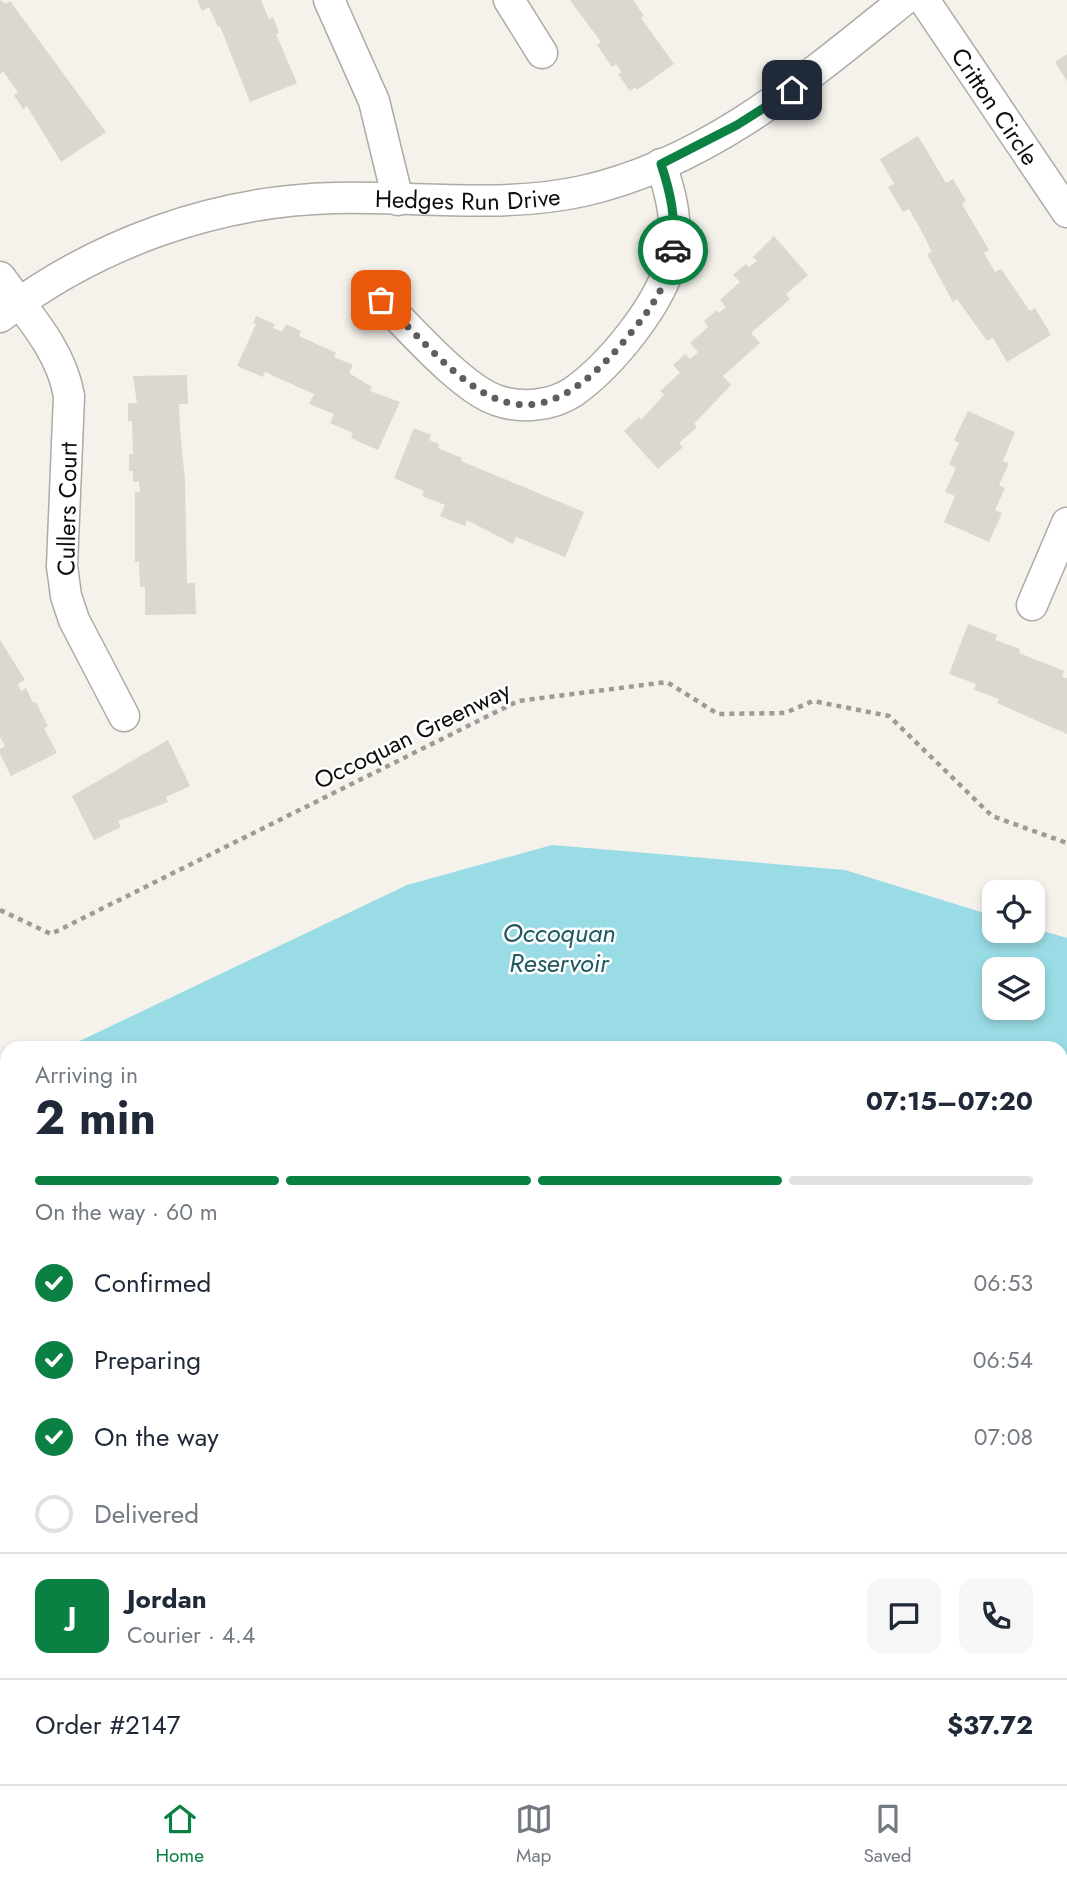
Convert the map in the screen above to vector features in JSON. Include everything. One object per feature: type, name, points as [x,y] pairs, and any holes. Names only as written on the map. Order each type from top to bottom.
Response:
[{"type":"street","points":[[328,0],[374,101],[398,200]]},
{"type":"street","points":[[509,0],[542,53]]},
{"type":"street","name":"Hedges Run Drive","points":[[10,310],[85,262],[146,235],[207,216],[270,204],[333,198],[511,200],[582,191],[661,164],[737,125],[792,90],[904,0]]},
{"type":"street","name":"Critton Circle","points":[[925,0],[1067,212]]},
{"type":"street","points":[[381,300],[475,390],[496,401],[520,405],[544,404],[571,393],[602,367],[635,328],[663,286],[672,257],[675,226],[671,195],[661,164]]},
{"type":"street","name":"Cullers Court","points":[[0,277],[10,310],[58,357],[65,376],[69,409],[62,566],[66,596],[74,620],[124,716]]},
{"type":"street","points":[[1032,605],[1067,523]]},
{"type":"path","name":"Occoquan Greenway","points":[[0,910],[51,934],[518,701],[667,682],[718,714],[785,713],[813,701],[889,716],[992,816],[1067,843]]},
{"type":"water","name":"Occoquan Reservoir","points":[[552,845],[845,870],[982,912],[982,943],[1045,943],[1045,932],[1067,938],[1067,1041],[80,1041],[407,885]]},
{"type":"building","points":[[0,0],[6,4],[10,1],[106,132],[61,162],[27,106],[23,109],[14,95],[18,92],[3,71],[0,74]]},
{"type":"building","points":[[197,0],[261,0],[269,19],[273,17],[279,33],[276,34],[297,83],[250,102],[220,26],[218,27],[209,7],[202,11]]},
{"type":"building","points":[[570,0],[633,0],[644,16],[641,18],[674,64],[637,90],[636,87],[630,91],[618,74],[622,72],[616,64],[612,67],[597,45],[601,42]]},
{"type":"building","points":[[1067,54],[1067,81],[1055,62]]},
{"type":"building","points":[[918,136],[946,183],[953,179],[966,201],[962,204],[989,250],[984,253],[995,272],[1001,269],[1030,311],[1035,308],[1051,335],[1007,362],[993,338],[987,341],[957,299],[953,302],[927,254],[932,252],[921,230],[909,209],[903,212],[888,187],[894,184],[880,159]]},
{"type":"building","points":[[774,236],[808,275],[786,294],[790,299],[751,333],[760,343],[723,376],[731,385],[694,424],[697,427],[679,443],[683,447],[658,469],[624,431],[639,417],[641,420],[664,395],[660,391],[680,373],[673,365],[685,354],[690,359],[698,352],[690,343],[708,327],[704,321],[717,310],[719,313],[726,307],[720,300],[740,282],[733,275],[746,264],[749,267],[757,261],[753,257]]},
{"type":"building","points":[[256,316],[275,324],[273,328],[282,332],[286,324],[301,331],[299,336],[336,353],[334,357],[353,365],[349,373],[372,387],[370,391],[400,402],[378,450],[351,438],[353,433],[330,423],[334,414],[309,404],[314,394],[265,372],[263,377],[237,366],[256,324],[253,323]]},
{"type":"building","points":[[187,375],[188,404],[179,404],[185,481],[187,583],[195,583],[196,614],[145,615],[145,587],[140,587],[139,562],[135,562],[135,492],[140,492],[139,482],[133,482],[133,471],[129,471],[129,454],[133,454],[132,421],[128,421],[128,403],[137,403],[133,376]]},
{"type":"building","points":[[968,411],[1015,432],[1003,461],[1009,463],[999,485],[1005,488],[995,510],[1002,513],[989,542],[944,522],[955,496],[945,492],[956,468],[949,464],[959,443],[954,440]]},
{"type":"building","points":[[414,428],[431,435],[429,440],[439,444],[438,448],[462,458],[461,461],[584,512],[565,557],[516,537],[513,544],[467,520],[465,526],[440,516],[445,505],[422,496],[424,491],[394,478]]},
{"type":"building","points":[[968,624],[997,635],[995,640],[1020,649],[1019,653],[1064,671],[1062,677],[1067,678],[1067,734],[997,703],[999,699],[974,690],[976,684],[949,674]]},
{"type":"building","points":[[0,640],[25,680],[18,684],[21,691],[26,688],[33,703],[36,702],[48,726],[44,728],[57,753],[11,776],[0,754],[0,749],[5,746],[0,737]]},
{"type":"building","points":[[168,740],[190,786],[166,797],[168,802],[118,821],[121,827],[94,840],[72,796]]},
{"type":"way so far","points":[[381,300],[475,390],[496,401],[520,405],[544,404],[571,393],[602,367],[635,328],[663,286],[673,250]]},
{"type":"route","points":[[673,250],[675,226],[671,195],[661,164],[737,125],[792,90]]}]
